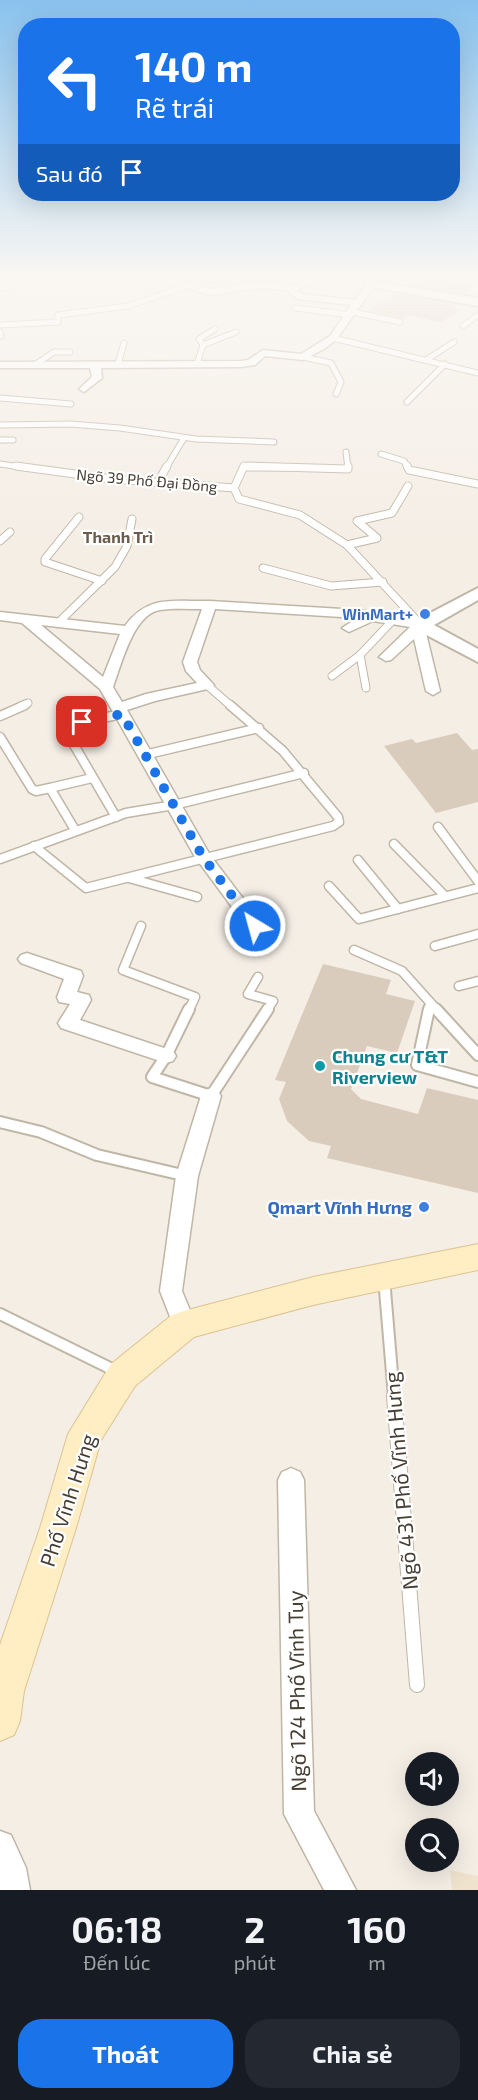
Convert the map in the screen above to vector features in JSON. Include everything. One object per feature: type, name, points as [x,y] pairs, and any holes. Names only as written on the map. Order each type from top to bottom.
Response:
[{"type":"main road","name":"Phố Vĩnh Hưng","points":[[1,1700],[58,1528],[85,1434],[123,1375],[184,1325],[312,1291],[478,1257]]},
{"type":"street","points":[[33,369],[43,368]]},
{"type":"street","points":[[84,389],[97,378],[96,368]]},
{"type":"street","points":[[386,657],[420,626],[478,593]]},
{"type":"street","points":[[106,687],[128,631],[149,609],[155,606],[210,605],[313,610],[370,616],[420,626],[455,642],[478,657]]},
{"type":"street","points":[[207,686],[193,671],[190,662],[210,605]]},
{"type":"street","points":[[0,616],[128,631]]},
{"type":"street","points":[[349,628],[370,616]]},
{"type":"street","points":[[25,618],[106,687],[203,857],[255,926]]},
{"type":"street","points":[[420,626],[433,691]]},
{"type":"street","points":[[120,711],[151,698],[207,686]]},
{"type":"street","points":[[27,958],[74,976],[66,997],[82,1000],[68,1023],[166,1056]]},
{"type":"street","points":[[184,1325],[171,1291],[187,1176],[212,1096]]},
{"type":"street","name":"Ngõ 124 Phố Vĩnh Tuy","points":[[291,1480],[299,1814],[341,1890]]},
{"type":"street","points":[[0,1846],[11,1868],[15,1890]]},
{"type":"lane","points":[[334,368],[341,382],[336,394]]},
{"type":"lane","points":[[407,402],[441,368]]},
{"type":"lane","points":[[463,368],[478,373]]},
{"type":"lane","points":[[0,398],[71,404]]},
{"type":"lane","points":[[0,425],[70,424],[120,428],[184,438],[274,442]]},
{"type":"lane","points":[[158,482],[184,438]]},
{"type":"lane","points":[[0,440],[13,440]]},
{"type":"lane","points":[[234,488],[244,466],[348,469],[346,452]]},
{"type":"lane","points":[[381,454],[404,461],[409,470],[478,484]]},
{"type":"lane","name":"Ngõ 39 Phố Đại Đồng","points":[[0,464],[112,479],[234,488],[239,499],[300,515],[347,545],[383,582],[420,626]]},
{"type":"lane","points":[[347,545],[377,538],[357,521],[392,513],[408,486]]},
{"type":"lane","points":[[79,517],[45,559],[45,562],[102,581]]},
{"type":"lane","points":[[59,622],[102,581],[128,543],[132,519]]},
{"type":"lane","points":[[0,541],[10,532]]},
{"type":"lane","points":[[263,568],[331,586],[383,582]]},
{"type":"lane","points":[[332,676],[360,655],[393,620]]},
{"type":"lane","points":[[360,655],[366,688]]},
{"type":"lane","points":[[34,846],[82,886],[91,887],[333,826],[339,822],[338,817],[304,773],[259,728],[207,686]]},
{"type":"lane","points":[[0,716],[28,703]]},
{"type":"lane","points":[[116,817],[63,726],[120,711]]},
{"type":"lane","points":[[144,755],[259,728]]},
{"type":"lane","points":[[0,737],[32,789],[36,791],[92,778]]},
{"type":"lane","points":[[0,859],[116,817],[304,773]]},
{"type":"lane","points":[[50,788],[75,830]]},
{"type":"lane","points":[[438,827],[478,881]]},
{"type":"lane","points":[[394,844],[445,896]]},
{"type":"lane","points":[[358,860],[398,909]]},
{"type":"lane","points":[[126,878],[197,897]]},
{"type":"lane","points":[[328,886],[359,919],[478,888]]},
{"type":"lane","points":[[141,926],[123,970],[195,997],[166,1056],[152,1077],[212,1096],[273,1001],[248,994],[258,976]]},
{"type":"lane","points":[[435,946],[478,934]]},
{"type":"lane","points":[[354,950],[402,971],[478,1055]]},
{"type":"lane","points":[[459,986],[478,981]]},
{"type":"lane","points":[[430,1003],[417,1065],[478,1082]]},
{"type":"lane","points":[[0,1122],[41,1132],[97,1155],[187,1176]]},
{"type":"lane","name":"Ngõ 431 Phố Vĩnh Hưng","points":[[384,1278],[417,1684]]},
{"type":"lane","points":[[0,1314],[123,1375]]},
{"type":"shaded area","points":[[450,1872],[478,1876],[478,1890],[452,1890]]},
{"type":"building","points":[[457,733],[472,750],[478,749],[478,802],[436,813],[384,746],[412,739],[416,743]]},
{"type":"building","name":"Chung cư T&T Riverview","points":[[323,964],[391,980],[386,994],[415,1001],[397,1053],[367,1046],[351,1089],[361,1099],[418,1114],[427,1088],[478,1100],[478,1193],[327,1158],[331,1146],[309,1141],[287,1121],[279,1099],[286,1082],[275,1080]]},
{"type":"place","name":"WinMart+","points":[[425,614]]},
{"type":"place","name":"Chung cư T&T Riverview","points":[[320,1066]]},
{"type":"place","name":"Qmart Vĩnh Hưng","points":[[424,1207]]},
{"type":"district","name":"Thanh Trì","points":[[118,536]]},
{"type":"route","points":[[82,722],[122,714],[203,857],[255,926]]}]
